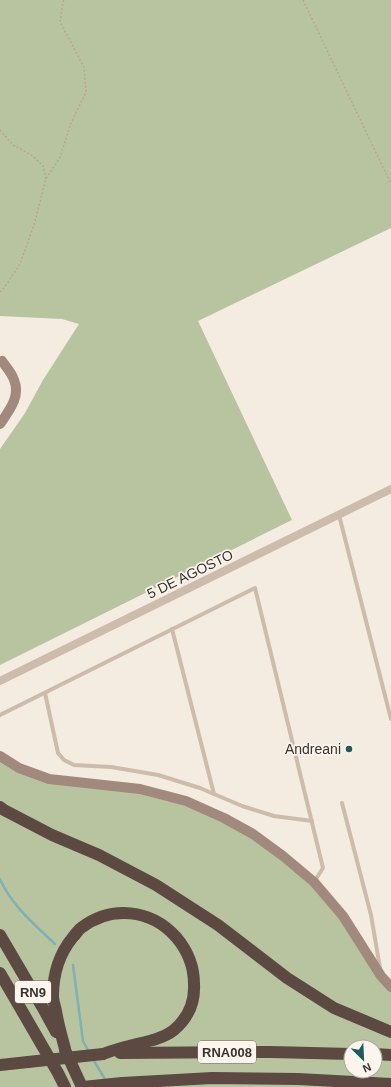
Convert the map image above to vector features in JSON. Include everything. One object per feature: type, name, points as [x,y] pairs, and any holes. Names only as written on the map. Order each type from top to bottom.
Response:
[{"type":"highway","points":[[0,807],[45,831],[99,855],[156,885],[218,926],[287,978],[334,1008],[391,1032]]},
{"type":"highway","points":[[65,1049],[53,998],[54,979],[59,960],[67,945],[80,929],[100,917],[119,913],[139,914],[157,921],[171,931],[183,945],[190,959],[194,979],[192,1005],[185,1019],[173,1030],[156,1040],[103,1054]]},
{"type":"highway","name":"RN9","points":[[0,935],[44,1010],[83,1087]]},
{"type":"highway","name":"RN9","points":[[0,973],[65,1087]]},
{"type":"highway","points":[[0,979],[13,995]]},
{"type":"highway","name":"RNA008","points":[[0,1065],[103,1054],[256,1052],[343,1054]]},
{"type":"highway","name":"RNA008","points":[[83,1087],[122,1083],[212,1078],[298,1079],[391,1084]]},
{"type":"main road","points":[[0,362],[2,361],[15,380],[16,396],[11,408],[0,424]]},
{"type":"main road","points":[[0,756],[20,768],[49,779],[140,789],[186,801],[224,818],[253,834],[283,856],[314,882],[342,916],[381,976],[391,987]]},
{"type":"street","name":"5 DE AGOSTO","points":[[0,681],[391,489]]},
{"type":"lane","points":[[339,515],[391,719]]},
{"type":"lane","points":[[0,715],[255,588],[323,868],[314,882]]},
{"type":"lane","points":[[172,630],[214,794]]},
{"type":"lane","points":[[44,693],[58,752],[64,760],[74,765],[111,767],[158,775],[200,788],[242,806],[274,816],[312,821]]},
{"type":"lane","points":[[342,803],[370,915],[381,976]]},
{"type":"path","points":[[0,292],[20,264],[34,225],[46,179],[60,157],[71,124],[86,92],[84,67],[60,22],[64,0]]},
{"type":"path","points":[[303,0],[391,184]]},
{"type":"path","points":[[0,130],[13,145],[33,156],[43,166],[46,179]]},
{"type":"green space","points":[[0,0],[391,0],[391,228],[198,321],[292,520],[0,665],[0,449],[25,413],[43,380],[79,324],[62,319],[0,316]]},
{"type":"green space","points":[[0,756],[49,779],[140,789],[224,818],[314,882],[391,987],[391,1087],[0,1087]]},
{"type":"waterway","points":[[0,879],[17,906],[55,944]]},
{"type":"waterway","points":[[73,965],[83,1041],[89,1052]]},
{"type":"waterway","points":[[93,1059],[106,1081]]},
{"type":"place","name":"Andreani","points":[[349,749]]}]
